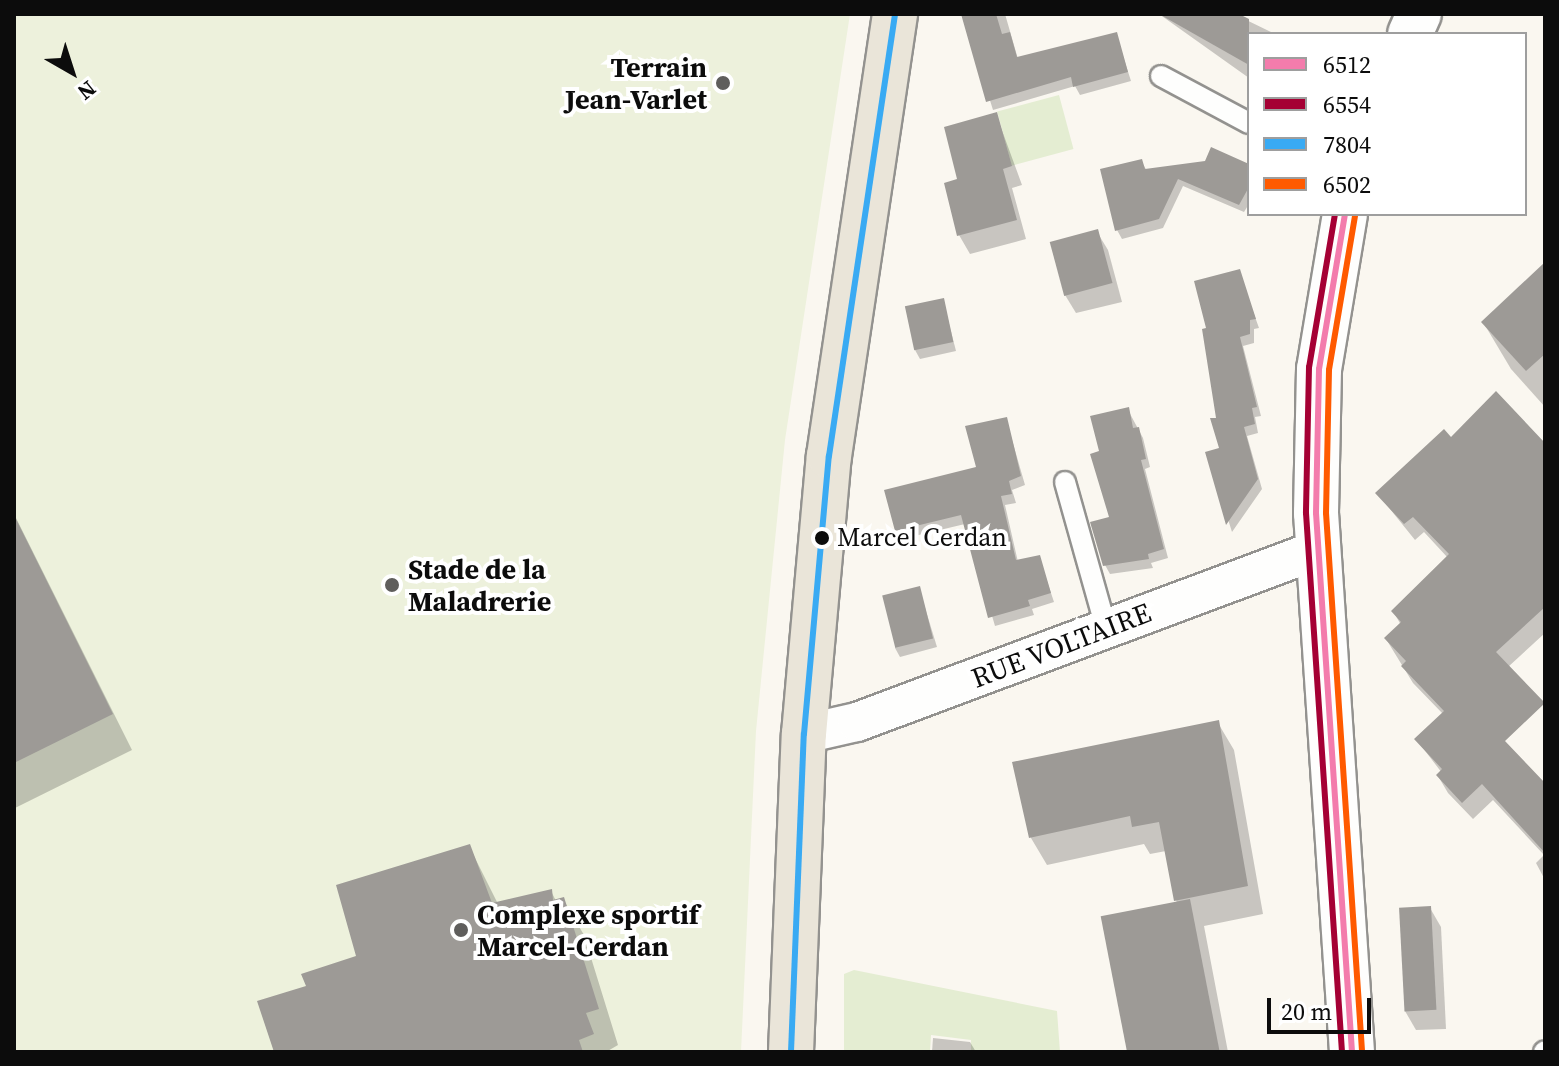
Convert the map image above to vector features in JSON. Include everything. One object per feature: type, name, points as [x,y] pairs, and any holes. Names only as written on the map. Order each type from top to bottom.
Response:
[{"type":"main road","points":[[791,1052],[804,734],[833,410],[895,14]]},
{"type":"street","points":[[1345,216],[1319,369],[1317,550],[1352,1052]]},
{"type":"street","name":"RUE VOLTAIRE","points":[[804,734],[857,722],[1317,550]]},
{"type":"lane","points":[[1161,76],[1247,122]]},
{"type":"lane","points":[[1065,482],[1106,628]]},
{"type":"green space","name":"Stade de la Maladrerie","points":[[14,14],[850,14],[785,440],[756,731],[741,1052],[14,1052]]},
{"type":"green space","points":[[1059,95],[1073,149],[1012,166],[997,112]]},
{"type":"green space","points":[[854,970],[1057,1011],[1060,1052],[971,1052],[971,1040],[931,1035],[930,1052],[844,1052],[844,974]]},
{"type":"building","points":[[961,14],[996,14],[1002,34],[1010,32],[1017,57],[1117,32],[1128,72],[1073,87],[1071,77],[986,102]]},
{"type":"building","points":[[1159,14],[1239,14],[1249,19],[1247,64]]},
{"type":"building","points":[[997,112],[1012,166],[1003,169],[1017,220],[957,236],[944,183],[957,179],[944,127]]},
{"type":"building","points":[[1211,147],[1247,163],[1247,191],[1239,205],[1178,179],[1159,219],[1115,231],[1100,169],[1142,159],[1145,169],[1205,161]]},
{"type":"building","points":[[1098,229],[1112,283],[1064,296],[1050,242]]},
{"type":"building","points":[[1545,262],[1545,354],[1526,371],[1481,322]]},
{"type":"building","points":[[1240,269],[1256,319],[1250,320],[1250,334],[1240,337],[1257,407],[1252,408],[1255,424],[1244,427],[1258,479],[1226,525],[1205,452],[1219,448],[1210,418],[1216,418],[1202,329],[1206,328],[1194,281]]},
{"type":"building","points":[[944,298],[953,342],[914,350],[905,306]]},
{"type":"building","points":[[1496,391],[1545,443],[1545,607],[1496,652],[1545,703],[1505,741],[1545,783],[1545,853],[1482,784],[1462,803],[1436,775],[1442,769],[1414,739],[1444,711],[1401,666],[1406,661],[1384,638],[1401,622],[1391,611],[1449,554],[1413,517],[1404,524],[1375,493],[1444,429],[1451,437]]},
{"type":"building","points":[[1129,407],[1133,428],[1139,427],[1146,459],[1141,460],[1164,549],[1148,554],[1149,559],[1103,566],[1090,522],[1109,517],[1090,454],[1099,451],[1090,416]]},
{"type":"building","points":[[1007,417],[1021,476],[1009,481],[1012,494],[1001,496],[1016,560],[1040,555],[1051,593],[1028,600],[1030,606],[988,618],[961,515],[895,531],[884,490],[976,467],[965,426]]},
{"type":"building","points":[[14,515],[113,714],[14,763]]},
{"type":"building","points":[[920,586],[933,638],[895,648],[882,595]]},
{"type":"building","points":[[1219,720],[1248,886],[1174,901],[1159,822],[1132,827],[1130,816],[1029,838],[1012,762]]},
{"type":"building","name":"Complexe sportif Marcel-Cerdan","points":[[470,844],[492,903],[552,889],[553,900],[564,897],[599,1009],[586,1013],[594,1034],[579,1040],[583,1052],[274,1052],[257,1001],[306,986],[301,974],[356,956],[336,885]]},
{"type":"building","points":[[1190,899],[1220,1052],[1127,1052],[1101,916]]},
{"type":"building","points":[[1431,906],[1436,1010],[1404,1012],[1399,908]]},
{"type":"transit line","name":"7804","points":[[791,1052],[804,734],[829,456],[895,14]]},
{"type":"transit line","name":"6554","points":[[1335,216],[1309,367],[1306,513],[1342,1052]]},
{"type":"transit line","name":"6512","points":[[1345,216],[1319,369],[1316,513],[1352,1052]]},
{"type":"transit line","name":"6502","points":[[1355,216],[1329,370],[1326,513],[1362,1051]]},
{"type":"place","name":"Terrain Jean-Varlet","points":[[723,83]]},
{"type":"place","name":"Marcel Cerdan","points":[[822,538]]},
{"type":"place","name":"Stade de la Maladrerie","points":[[392,585]]},
{"type":"place","name":"Complexe sportif Marcel-Cerdan","points":[[461,930]]}]
